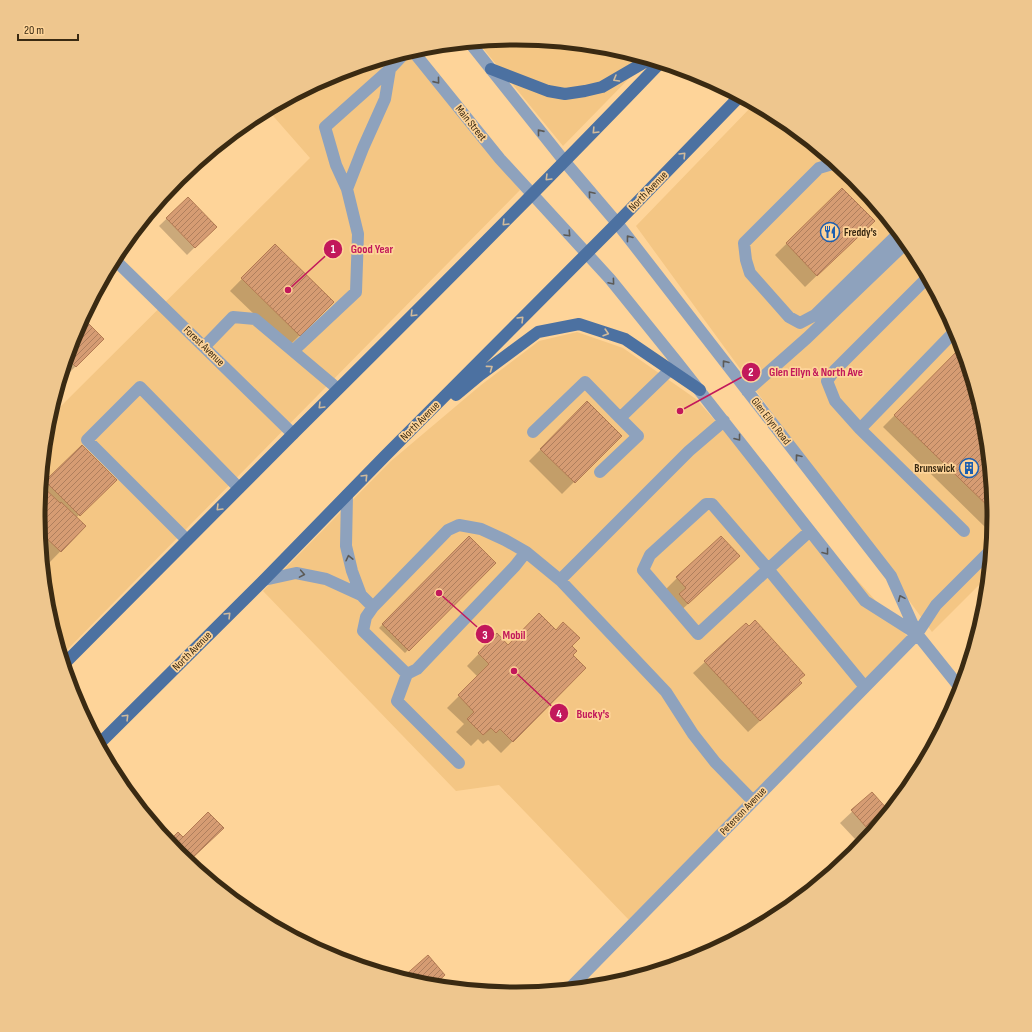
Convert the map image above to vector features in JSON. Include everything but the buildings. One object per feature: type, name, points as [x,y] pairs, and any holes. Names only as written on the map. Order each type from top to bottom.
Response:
[{"type":"main road","points":[[490,69],[548,91],[566,94],[602,87],[645,63]]},
{"type":"main road","points":[[68,660],[565,162],[656,67]]},
{"type":"main road","name":"North Avenue","points":[[103,740],[264,580],[617,223],[736,100]]},
{"type":"main road","points":[[385,456],[480,375],[538,332],[579,324],[625,339],[674,366],[700,390]]},
{"type":"street","points":[[473,47],[565,162]]},
{"type":"street","name":"Main Street","points":[[417,56],[500,159],[532,195]]},
{"type":"street","points":[[293,351],[356,292],[358,234],[348,189],[336,165],[325,127],[398,60]]},
{"type":"street","points":[[348,189],[363,148],[385,99],[390,69]]},
{"type":"street","name":"Glen Ellyn Road","points":[[565,162],[617,223],[891,576],[916,634],[956,683]]},
{"type":"street","points":[[830,165],[819,168],[744,243],[746,260],[750,273],[789,317],[800,324],[815,315],[895,237]]},
{"type":"street","points":[[532,195],[610,279],[674,366],[620,418]]},
{"type":"street","points":[[746,391],[807,338],[902,246]]},
{"type":"street","name":"Forest Avenue","points":[[118,263],[293,434]]},
{"type":"street","points":[[924,281],[834,370],[827,381],[834,401],[860,429],[964,531]]},
{"type":"street","points":[[204,347],[233,317],[255,319],[338,389]]},
{"type":"street","points":[[860,429],[951,335]]},
{"type":"street","points":[[533,432],[585,382],[638,436],[600,472]]},
{"type":"street","points":[[187,540],[87,440],[140,388],[239,488]]},
{"type":"street","name":"Glen Ellyn Road","points":[[700,390],[865,601],[916,634]]},
{"type":"street","points":[[560,580],[689,451],[724,421]]},
{"type":"street","points":[[347,496],[346,546],[352,570],[361,595],[372,607]]},
{"type":"street","points":[[810,531],[768,569],[698,634],[643,570],[650,555],[706,504],[712,504],[768,569],[865,687]]},
{"type":"street","points":[[407,674],[363,631],[366,618],[372,607],[448,530],[459,525],[481,529],[526,552],[560,580],[666,692],[693,734],[714,762],[753,801]]},
{"type":"street","points":[[459,764],[397,701],[407,674],[417,669],[515,566],[526,552]]},
{"type":"street","name":"Peterson Avenue","points":[[575,983],[916,634],[936,605],[985,556]]},
{"type":"street","points":[[264,580],[296,573],[326,579],[361,595]]},
{"type":"shaded area","points":[[516,45],[577,49],[608,54],[644,63],[563,146],[482,46]]},
{"type":"shaded area","points":[[416,56],[520,190],[65,652],[54,608],[46,547],[46,485],[49,455],[57,410],[310,158],[271,114],[336,81],[365,70]]},
{"type":"shaded area","points":[[751,107],[778,124],[827,162],[870,205],[890,229],[924,280],[951,336],[971,394],[983,455],[987,516],[986,547],[982,582],[932,632],[636,226]]},
{"type":"shaded area","points":[[577,332],[623,348],[696,399],[907,636],[629,920],[499,785],[456,791],[263,591],[391,461],[481,385],[539,341]]},
{"type":"place","name":"Freddy's","points":[[830,232]]},
{"type":"place","name":"Good Year","points":[[288,290]]},
{"type":"place","name":"Glen Ellyn & North Ave","points":[[680,411]]},
{"type":"place","name":"Brunswick","points":[[969,468]]},
{"type":"place","name":"Mobil","points":[[439,593]]},
{"type":"place","name":"Bucky's","points":[[514,671]]}]
